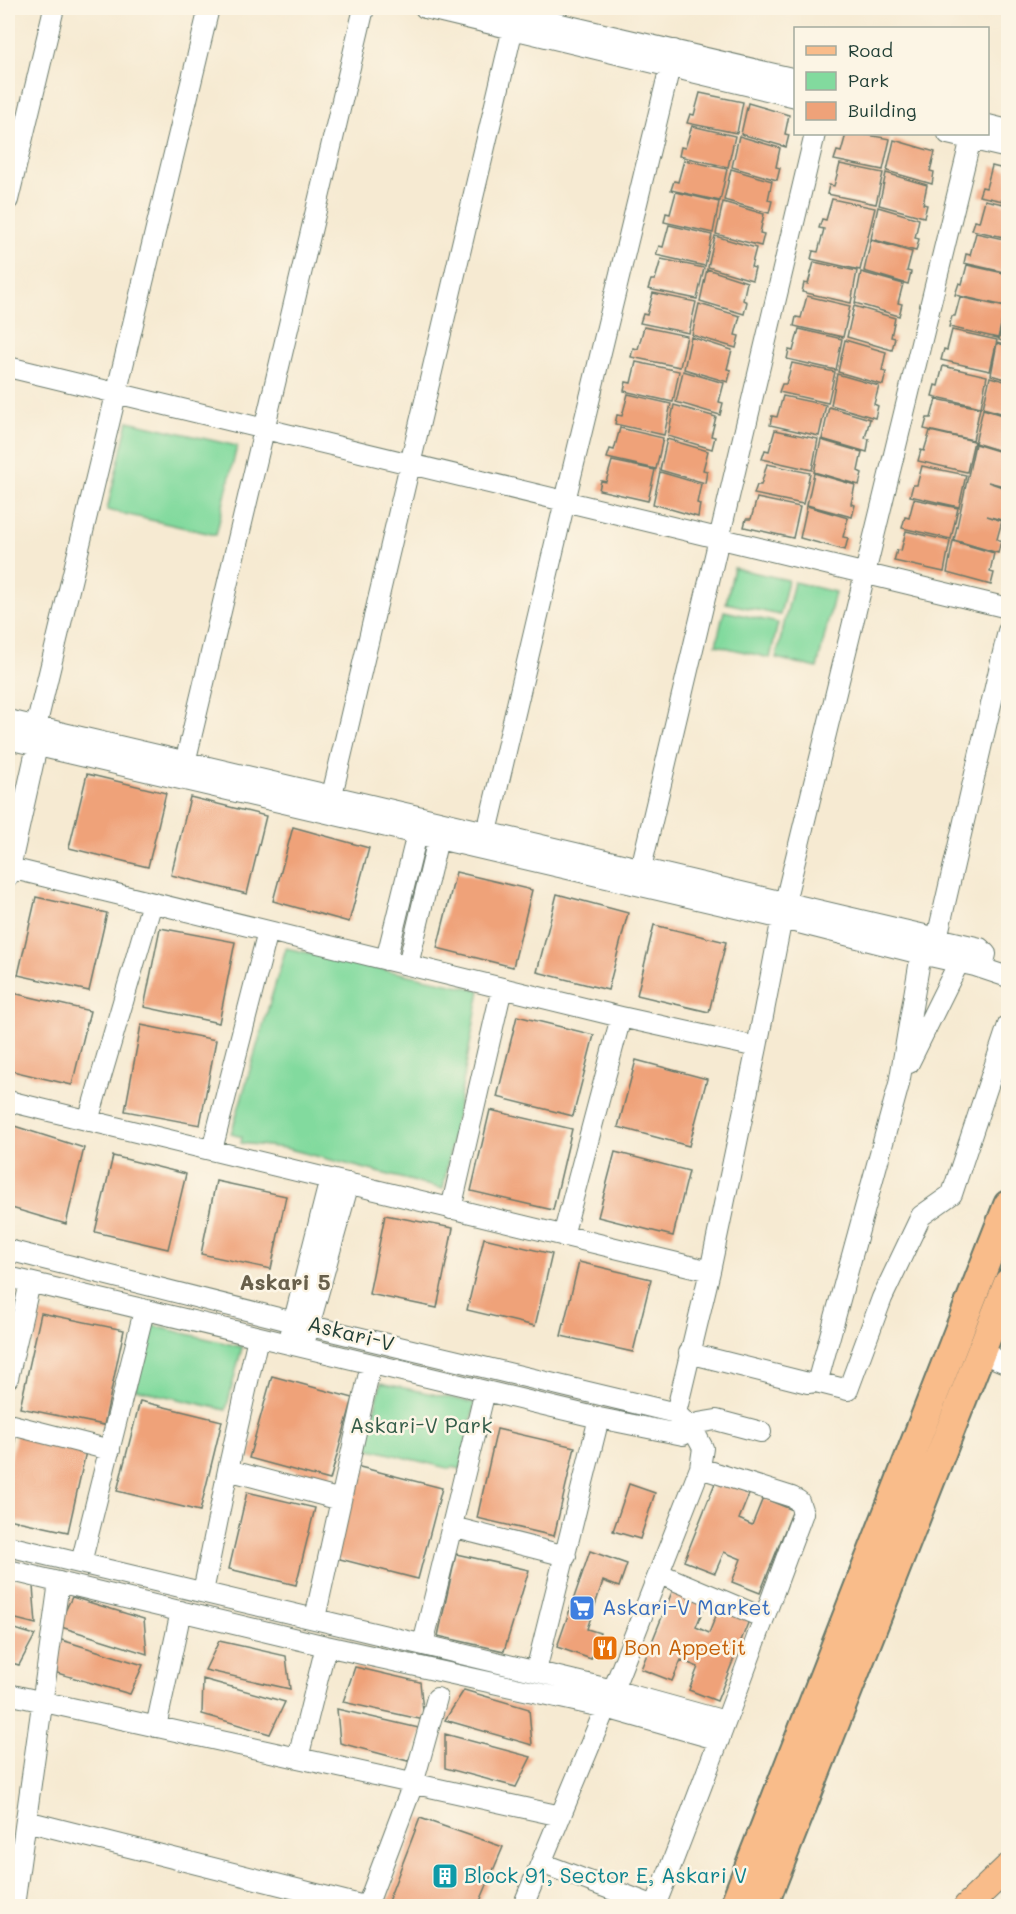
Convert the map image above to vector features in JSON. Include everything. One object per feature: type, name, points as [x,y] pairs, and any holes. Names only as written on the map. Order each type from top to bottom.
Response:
[{"type":"highway","points":[[734,1906],[1008,1205]]},
{"type":"highway","points":[[763,1906],[1008,1283]]},
{"type":"main road","points":[[967,1906],[1008,1867]]},
{"type":"street","points":[[8,200],[54,8]]},
{"type":"street","points":[[209,8],[36,736],[9,872],[152,903],[621,1017],[757,1047]]},
{"type":"street","points":[[185,763],[364,8]]},
{"type":"street","points":[[425,8],[513,28],[794,79]]},
{"type":"street","points":[[492,8],[672,58],[794,97]]},
{"type":"street","points":[[332,795],[513,28]]},
{"type":"street","points":[[487,832],[672,58]]},
{"type":"street","points":[[989,125],[1008,130]]},
{"type":"street","points":[[641,868],[815,135]]},
{"type":"street","points":[[523,1906],[610,1699],[700,1467],[703,1448],[687,1426],[689,1353],[710,1271],[784,910],[971,136],[1008,148]]},
{"type":"street","points":[[8,367],[1008,608]]},
{"type":"street","points":[[937,938],[1008,631]]},
{"type":"street","points":[[8,720],[36,736],[428,832],[784,910],[937,938],[980,948],[986,954],[984,962],[967,964]]},
{"type":"street","points":[[8,739],[36,736],[185,763],[332,795],[428,832],[487,832],[641,868],[784,910],[921,954],[967,964],[1008,977]]},
{"type":"street","points":[[386,960],[428,832]]},
{"type":"street","points":[[408,965],[428,832]]},
{"type":"street","points":[[88,1121],[152,903]]},
{"type":"street","points":[[212,1150],[268,931]]},
{"type":"street","points":[[816,1382],[899,1084],[921,954]]},
{"type":"street","points":[[899,1084],[967,964]]},
{"type":"street","points":[[451,1209],[502,988]]},
{"type":"street","points":[[563,1236],[621,1017]]},
{"type":"street","points":[[689,1353],[808,1383],[816,1382],[849,1390],[882,1298],[921,1216],[952,1194],[1008,1024]]},
{"type":"street","points":[[8,1101],[710,1271]]},
{"type":"street","points":[[296,1345],[340,1181]]},
{"type":"street","name":"Askari-V","points":[[8,1250],[301,1323],[687,1426]]},
{"type":"street","name":"Askari-V","points":[[8,1277],[599,1418],[687,1426]]},
{"type":"street","points":[[8,1378],[30,1283]]},
{"type":"street","points":[[81,1563],[144,1311]]},
{"type":"street","points":[[203,1592],[258,1337]]},
{"type":"street","points":[[982,1353],[1008,1364]]},
{"type":"street","points":[[315,1618],[371,1364]]},
{"type":"street","points":[[423,1644],[485,1391]]},
{"type":"street","points":[[536,1671],[599,1418]]},
{"type":"street","points":[[687,1426],[716,1420],[761,1432]]},
{"type":"street","points":[[8,1424],[110,1450]]},
{"type":"street","points":[[541,1863],[655,1906],[700,1793],[803,1513],[799,1502],[792,1497],[700,1467]]},
{"type":"street","points":[[228,1470],[341,1500]]},
{"type":"street","points":[[452,1527],[566,1556]]},
{"type":"street","points":[[8,1546],[536,1671],[719,1740]]},
{"type":"street","points":[[8,1570],[326,1646],[725,1721]]},
{"type":"street","points":[[660,1574],[764,1618]]},
{"type":"street","points":[[14,1906],[59,1582]]},
{"type":"street","points":[[156,1727],[181,1611]]},
{"type":"street","points":[[298,1758],[326,1646]]},
{"type":"street","points":[[8,1694],[561,1816]]},
{"type":"street","points":[[26,1821],[365,1906],[412,1784],[437,1698]]},
{"type":"green space","points":[[128,421],[237,446],[216,535],[107,510]]},
{"type":"green space","points":[[734,568],[788,580],[780,615],[726,603]]},
{"type":"green space","points":[[794,582],[835,592],[817,668],[776,658]]},
{"type":"green space","points":[[724,611],[778,623],[770,658],[716,645]]},
{"type":"green space","points":[[286,948],[480,990],[443,1189],[285,1148],[241,1143],[242,1137],[231,1134]]},
{"type":"green space","points":[[150,1325],[242,1347],[226,1410],[135,1389]]},
{"type":"green space","name":"Askari-V Park","points":[[381,1383],[475,1403],[461,1469],[452,1467],[451,1469],[366,1448]]},
{"type":"building","points":[[700,93],[743,102],[737,133],[687,123],[690,114],[694,115]]},
{"type":"building","points":[[748,103],[789,115],[785,134],[789,135],[786,147],[741,134]]},
{"type":"building","points":[[692,126],[735,136],[728,167],[679,156],[681,147],[685,148]]},
{"type":"building","points":[[846,135],[868,135],[890,139],[883,170],[834,160],[837,151],[841,152]]},
{"type":"building","points":[[739,136],[780,148],[776,167],[780,168],[777,180],[732,167]]},
{"type":"building","points":[[894,140],[935,152],[930,171],[934,172],[932,184],[887,171]]},
{"type":"building","points":[[684,160],[727,169],[720,201],[671,190],[674,181],[678,182]]},
{"type":"building","points":[[840,164],[883,173],[876,204],[827,194],[829,185],[834,186]]},
{"type":"building","points":[[992,166],[1008,170],[1008,202],[979,196],[982,187],[986,188]]},
{"type":"building","points":[[731,169],[772,181],[768,200],[772,201],[769,213],[724,200]]},
{"type":"building","points":[[886,173],[927,185],[923,204],[927,205],[924,217],[879,205]]},
{"type":"building","points":[[676,192],[719,202],[713,233],[664,222],[666,213],[670,214]]},
{"type":"building","points":[[832,199],[875,208],[860,270],[811,259],[813,251],[818,252],[824,229],[819,228],[822,219],[826,220]]},
{"type":"building","points":[[985,200],[1008,205],[1008,238],[972,230],[975,221],[979,222]]},
{"type":"building","points":[[723,202],[764,214],[760,233],[764,234],[761,246],[716,234]]},
{"type":"building","points":[[878,207],[919,219],[915,238],[919,239],[916,251],[871,239]]},
{"type":"building","points":[[669,225],[712,235],[705,266],[656,255],[659,246],[663,247]]},
{"type":"building","points":[[976,233],[1008,240],[1008,273],[964,263],[966,254],[970,255]]},
{"type":"building","points":[[715,236],[756,248],[751,267],[755,268],[752,280],[708,267]]},
{"type":"building","points":[[871,240],[912,252],[907,271],[911,272],[908,284],[864,271]]},
{"type":"building","points":[[661,259],[704,268],[697,299],[648,289],[651,280],[655,280]]},
{"type":"building","points":[[814,262],[857,271],[851,303],[802,292],[804,283],[808,284]]},
{"type":"building","points":[[967,265],[1008,274],[1005,306],[955,295],[959,283],[962,284]]},
{"type":"building","points":[[707,269],[747,282],[743,300],[747,302],[744,314],[700,301]]},
{"type":"building","points":[[861,272],[903,284],[898,303],[902,304],[899,316],[855,303]]},
{"type":"building","points":[[653,293],[696,302],[689,333],[640,323],[643,314],[647,315]]},
{"type":"building","points":[[807,296],[850,306],[843,337],[794,326],[796,317],[801,318]]},
{"type":"building","points":[[960,297],[1005,307],[998,338],[949,327],[952,316],[955,316]]},
{"type":"building","points":[[699,304],[740,316],[735,335],[739,336],[736,348],[692,335]]},
{"type":"building","points":[[854,306],[895,318],[891,337],[895,338],[892,350],[847,337]]},
{"type":"building","points":[[1005,309],[1008,310],[1008,343],[999,340]]},
{"type":"building","points":[[644,327],[687,336],[680,367],[631,357],[633,348],[638,349]]},
{"type":"building","points":[[799,329],[842,339],[836,370],[787,359],[789,350],[793,351]]},
{"type":"building","points":[[952,330],[997,340],[990,371],[941,360],[944,349],[947,350]]},
{"type":"building","points":[[691,337],[732,350],[727,369],[731,370],[728,382],[684,369]]},
{"type":"building","points":[[845,340],[886,352],[882,371],[886,372],[883,385],[838,372]]},
{"type":"building","points":[[997,343],[1008,346],[1008,380],[991,375]]},
{"type":"building","points":[[636,362],[679,371],[673,402],[624,391],[626,382],[631,383]]},
{"type":"building","points":[[792,363],[835,372],[828,403],[779,392],[782,384],[786,384]]},
{"type":"building","points":[[943,366],[987,376],[981,407],[932,396],[935,385],[938,386]]},
{"type":"building","points":[[683,371],[724,383],[719,402],[723,403],[720,415],[676,402]]},
{"type":"building","points":[[837,374],[879,386],[874,404],[878,406],[875,418],[831,405]]},
{"type":"building","points":[[990,377],[1008,382],[1008,415],[983,408]]},
{"type":"building","points":[[628,394],[671,404],[664,435],[615,424],[617,415],[622,416]]},
{"type":"building","points":[[783,396],[826,405],[819,436],[770,425],[772,416],[777,417]]},
{"type":"building","points":[[936,399],[980,408],[973,440],[924,429],[927,418],[931,418]]},
{"type":"building","points":[[674,405],[716,417],[711,436],[715,437],[712,449],[668,436]]},
{"type":"building","points":[[829,407],[870,419],[865,438],[869,439],[867,452],[822,439]]},
{"type":"building","points":[[983,409],[1008,417],[1008,453],[975,443]]},
{"type":"building","points":[[620,428],[663,438],[656,469],[607,458],[610,449],[614,450]]},
{"type":"building","points":[[775,430],[818,439],[812,470],[762,459],[765,450],[769,451]]},
{"type":"building","points":[[930,431],[974,441],[967,472],[918,461],[921,450],[924,451]]},
{"type":"building","points":[[667,439],[708,451],[703,470],[707,471],[705,483],[660,470]]},
{"type":"building","points":[[821,440],[862,452],[858,471],[862,473],[859,485],[814,472]]},
{"type":"building","points":[[975,444],[1008,454],[1008,487],[988,482],[1008,489],[1004,508],[1008,509],[1005,521],[987,516],[1002,521],[997,539],[1001,541],[998,553],[954,540]]},
{"type":"building","points":[[612,461],[655,470],[648,501],[599,490],[601,481],[606,482]]},
{"type":"building","points":[[767,464],[810,473],[803,504],[754,494],[757,485],[761,485]]},
{"type":"building","points":[[922,466],[966,475],[959,507],[910,496],[913,485],[917,485]]},
{"type":"building","points":[[660,472],[701,484],[697,503],[700,504],[698,517],[653,504]]},
{"type":"building","points":[[814,473],[855,485],[851,504],[855,505],[852,517],[807,505]]},
{"type":"building","points":[[757,498],[800,507],[793,538],[744,527],[746,519],[751,519]]},
{"type":"building","points":[[914,499],[958,508],[951,539],[902,528],[905,517],[909,518]]},
{"type":"building","points":[[807,506],[848,518],[843,537],[848,538],[845,550],[800,538]]},
{"type":"building","points":[[906,531],[950,541],[944,572],[894,561],[897,550],[901,551]]},
{"type":"building","points":[[953,541],[994,553],[990,572],[994,573],[991,585],[947,573]]},
{"type":"building","points":[[87,774],[166,793],[148,867],[69,848]]},
{"type":"building","points":[[190,797],[266,816],[247,894],[171,875]]},
{"type":"building","points":[[293,827],[369,848],[349,922],[273,901]]},
{"type":"building","points":[[456,872],[532,890],[513,967],[437,948]]},
{"type":"building","points":[[557,894],[628,913],[608,990],[537,972]]},
{"type":"building","points":[[36,897],[107,913],[89,991],[18,975]]},
{"type":"building","points":[[654,925],[726,942],[709,1012],[637,995]]},
{"type":"building","points":[[160,928],[235,942],[219,1023],[144,1007]]},
{"type":"building","points":[[13,993],[90,1011],[72,1085],[8,1070],[8,1017]]},
{"type":"building","points":[[517,1016],[594,1035],[573,1116],[497,1097]]},
{"type":"building","points":[[141,1025],[216,1040],[200,1125],[125,1111]]},
{"type":"building","points":[[636,1060],[707,1079],[689,1146],[618,1127]]},
{"type":"building","points":[[490,1110],[572,1129],[553,1210],[471,1191]]},
{"type":"building","points":[[8,1124],[84,1148],[66,1224],[8,1207]]},
{"type":"building","points":[[615,1152],[689,1171],[673,1236],[598,1217]]},
{"type":"building","points":[[113,1156],[186,1174],[168,1249],[95,1232]]},
{"type":"building","points":[[216,1181],[286,1196],[271,1269],[201,1254]]},
{"type":"building","points":[[385,1215],[453,1228],[437,1308],[369,1294]]},
{"type":"building","points":[[484,1238],[552,1254],[535,1326],[467,1310]]},
{"type":"building","points":[[579,1262],[651,1279],[633,1352],[561,1336]]},
{"type":"building","points":[[41,1313],[124,1330],[104,1425],[20,1408]]},
{"type":"building","points":[[272,1376],[353,1398],[330,1480],[249,1458]]},
{"type":"building","points":[[140,1401],[222,1421],[200,1511],[117,1491]]},
{"type":"building","points":[[497,1429],[575,1447],[554,1536],[477,1518]]},
{"type":"building","points":[[17,1431],[87,1447],[68,1532],[8,1519],[8,1471]]},
{"type":"building","points":[[356,1466],[442,1488],[418,1579],[332,1557]]},
{"type":"building","points":[[717,1478],[750,1492],[739,1519],[752,1525],[763,1498],[793,1510],[760,1593],[732,1582],[741,1559],[724,1552],[715,1573],[684,1561]]},
{"type":"building","points":[[629,1484],[655,1493],[640,1539],[613,1531]]},
{"type":"building","points":[[247,1492],[315,1508],[296,1585],[229,1569]]},
{"type":"building","name":"Askari-V Market","points":[[590,1551],[627,1564],[619,1587],[603,1581],[587,1629],[600,1633],[591,1659],[557,1647]]},
{"type":"building","points":[[456,1554],[529,1570],[504,1651],[438,1636]]},
{"type":"building","points":[[8,1579],[33,1586],[36,1624],[8,1617]]},
{"type":"building","points":[[674,1587],[707,1600],[696,1627],[709,1633],[720,1606],[750,1618],[717,1701],[689,1690],[698,1667],[681,1660],[672,1681],[641,1669]]},
{"type":"building","points":[[72,1597],[144,1619],[147,1654],[58,1626]]},
{"type":"building","points":[[8,1627],[35,1635],[19,1665],[8,1662]]},
{"type":"building","points":[[55,1638],[143,1665],[130,1694],[57,1673]]},
{"type":"building","points":[[219,1641],[286,1656],[290,1689],[205,1670]]},
{"type":"building","points":[[355,1667],[420,1682],[424,1720],[343,1702]]},
{"type":"building","points":[[203,1679],[285,1702],[270,1734],[202,1714]]},
{"type":"building","points":[[464,1690],[529,1709],[532,1745],[445,1720]]},
{"type":"building","points":[[337,1709],[423,1729],[408,1761],[340,1743]]},
{"type":"building","points":[[445,1734],[531,1757],[516,1787],[445,1768]]},
{"type":"building","name":"Block 91, Sector E, Askari V","points":[[420,1818],[503,1847],[478,1906],[396,1906],[387,1904]]},
{"type":"place","name":"Askari-V Market","points":[[582,1608]]},
{"type":"place","name":"Bon Appetit","points":[[605,1648]]},
{"type":"place","name":"Block 91, Sector E, Askari V","points":[[445,1876]]},
{"type":"district","name":"Askari 5","points":[[285,1282]]}]
